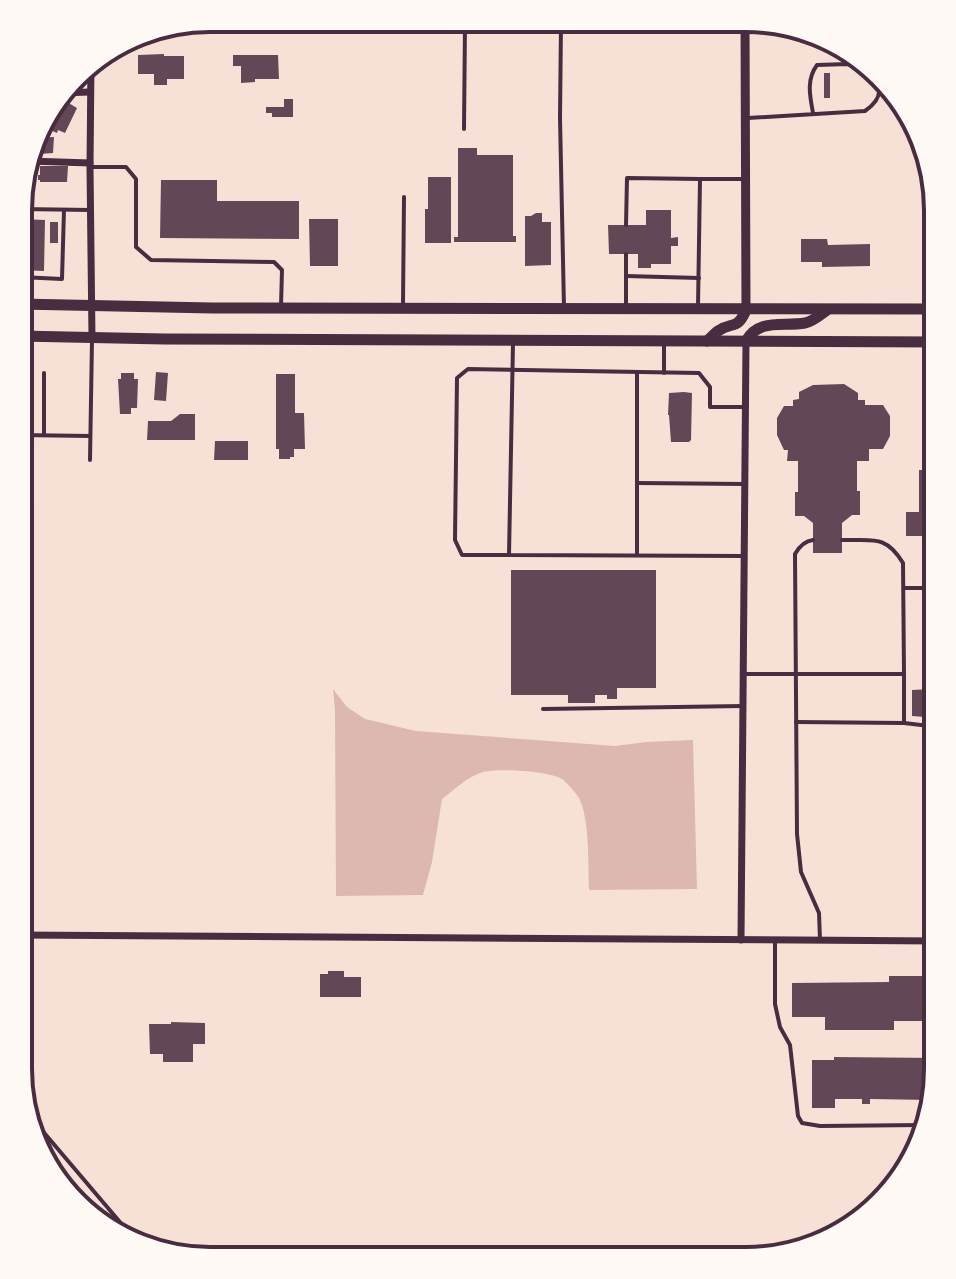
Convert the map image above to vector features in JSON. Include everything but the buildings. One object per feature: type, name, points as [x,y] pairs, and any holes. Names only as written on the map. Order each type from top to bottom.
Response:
[{"type":"main road","points":[[32,304],[924,309]]},
{"type":"main road","points":[[707,341],[721,328],[737,324],[746,310]]},
{"type":"main road","points":[[746,341],[767,325],[807,323],[828,310]]},
{"type":"main road","points":[[32,336],[924,342]]},
{"type":"street","points":[[745,32],[746,310]]},
{"type":"street","points":[[90,78],[92,338]]},
{"type":"street","points":[[77,92],[90,92]]},
{"type":"street","points":[[39,162],[90,165]]},
{"type":"street","points":[[741,940],[746,341]]},
{"type":"street","points":[[32,935],[924,941]]},
{"type":"lane","points":[[464,129],[465,32]]},
{"type":"lane","points":[[561,32],[564,309]]},
{"type":"lane","points":[[813,113],[810,75],[817,65],[847,64]]},
{"type":"lane","points":[[745,119],[865,111],[880,93]]},
{"type":"lane","points":[[90,165],[126,167],[136,179],[136,247],[151,260],[274,262],[282,270],[281,307]]},
{"type":"lane","points":[[626,225],[627,178],[745,179]]},
{"type":"lane","points":[[698,309],[700,179]]},
{"type":"lane","points":[[403,308],[404,197]]},
{"type":"lane","points":[[32,209],[91,210]]},
{"type":"lane","points":[[32,278],[62,279],[64,210]]},
{"type":"lane","points":[[626,254],[626,309]]},
{"type":"lane","points":[[626,276],[699,278]]},
{"type":"lane","points":[[90,460],[92,338]]},
{"type":"lane","points":[[509,555],[513,340]]},
{"type":"lane","points":[[664,341],[664,373]]},
{"type":"lane","points":[[744,556],[462,555],[455,540],[457,378],[468,369],[699,373],[710,387],[710,407],[746,407]]},
{"type":"lane","points":[[44,373],[44,435]]},
{"type":"lane","points":[[637,373],[637,555]]},
{"type":"lane","points":[[32,435],[90,436]]},
{"type":"lane","points":[[637,483],[745,484]]},
{"type":"lane","points":[[813,540],[799,547],[795,554],[795,722],[797,834],[801,872],[819,913],[820,940]]},
{"type":"lane","points":[[842,540],[887,544],[903,563],[904,723]]},
{"type":"lane","points":[[904,588],[924,588]]},
{"type":"lane","points":[[743,674],[904,674]]},
{"type":"lane","points":[[543,709],[743,706]]},
{"type":"lane","points":[[795,722],[924,725]]},
{"type":"lane","points":[[775,940],[775,1004],[780,1027],[790,1045],[798,1116],[802,1123],[820,1126],[915,1125]]},
{"type":"lane","points":[[43,1132],[120,1223]]},
{"type":"shaded area","points":[[333,689],[347,707],[365,719],[416,731],[615,746],[693,740],[697,889],[589,890],[587,830],[578,796],[555,776],[500,770],[472,777],[442,799],[432,862],[423,895],[336,896]]}]
